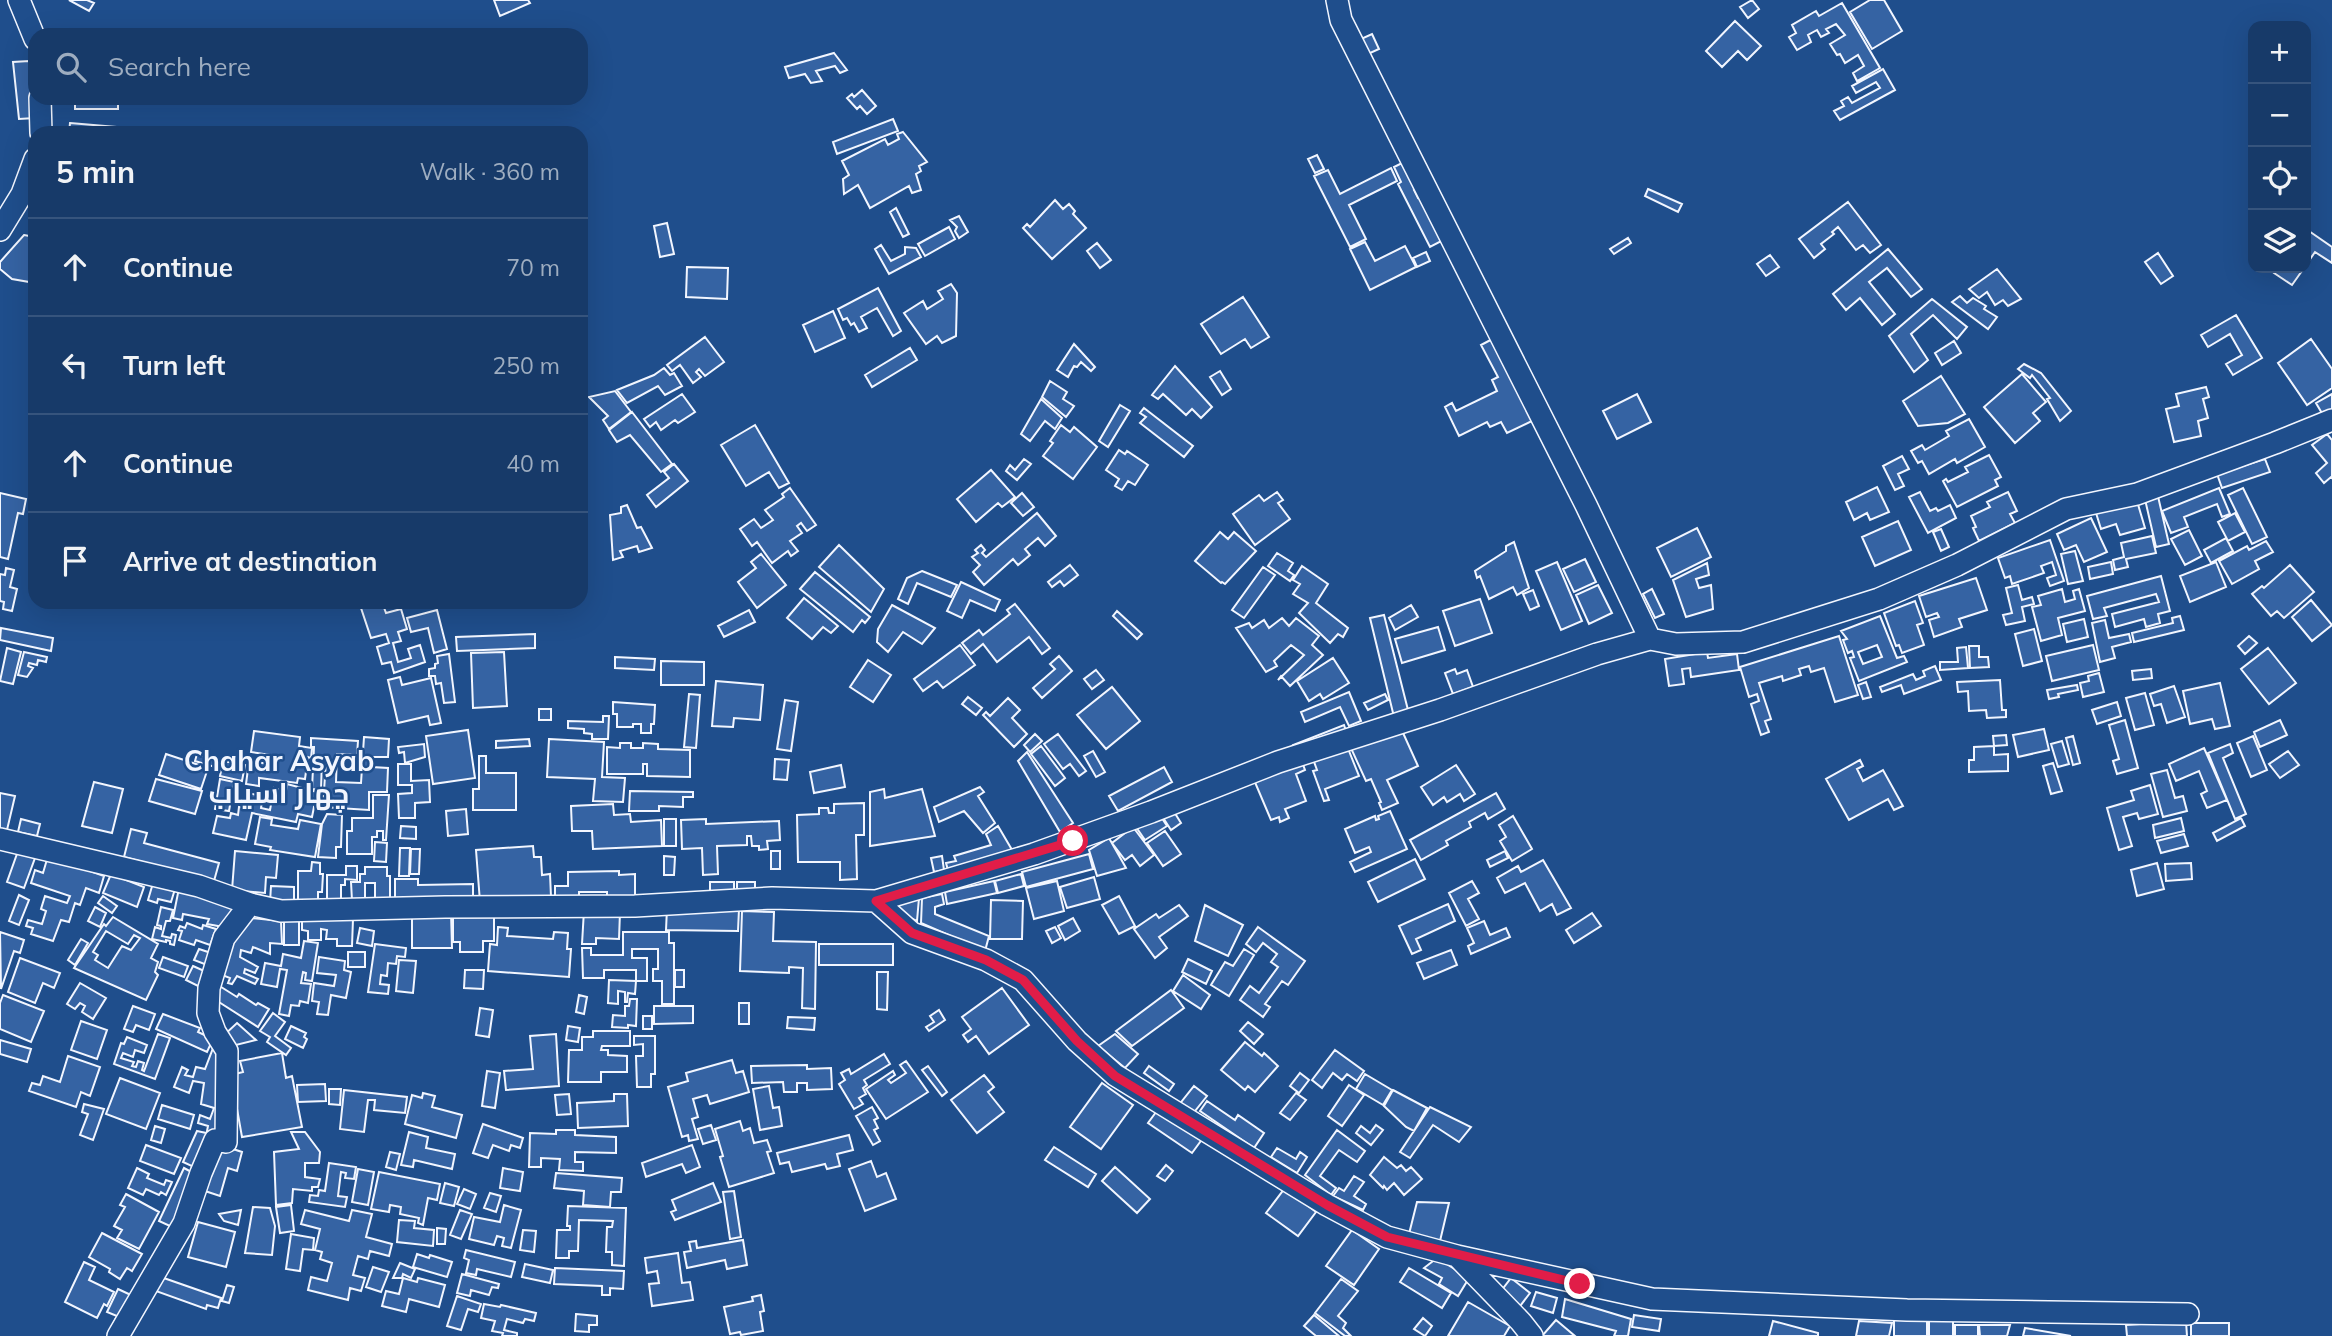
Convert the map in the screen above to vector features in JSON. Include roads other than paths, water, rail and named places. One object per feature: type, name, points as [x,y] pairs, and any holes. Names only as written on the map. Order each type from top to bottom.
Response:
[{"type":"street","points":[[19,0],[30,28]]},
{"type":"street","points":[[1337,0],[1341,20],[1580,492],[1650,639]]},
{"type":"street","points":[[40,105],[41,126]]},
{"type":"street","points":[[0,230],[22,194],[28,178]]},
{"type":"street","points":[[0,839],[199,886],[250,904],[281,911],[635,906],[772,898],[876,901],[1034,855],[1278,762],[1440,710],[1597,654],[1650,639],[1676,644],[1743,642],[1880,600],[1957,565],[2066,509],[2137,494],[2332,419]]},
{"type":"street","points":[[876,901],[912,933],[986,960],[1023,980],[1077,1041],[1115,1076],[1295,1186],[1387,1237],[1457,1256],[1652,1299],[1907,1310],[2188,1314]]},
{"type":"street","points":[[118,1336],[184,1223],[215,1140],[226,1142],[227,1051],[215,1032],[208,1013],[209,988],[224,938],[250,904]]},
{"type":"street","points":[[1457,1256],[1532,1336]]},
{"type":"district","name":"Chahar Asyab چهار اسیاب","points":[[279,776]]}]
